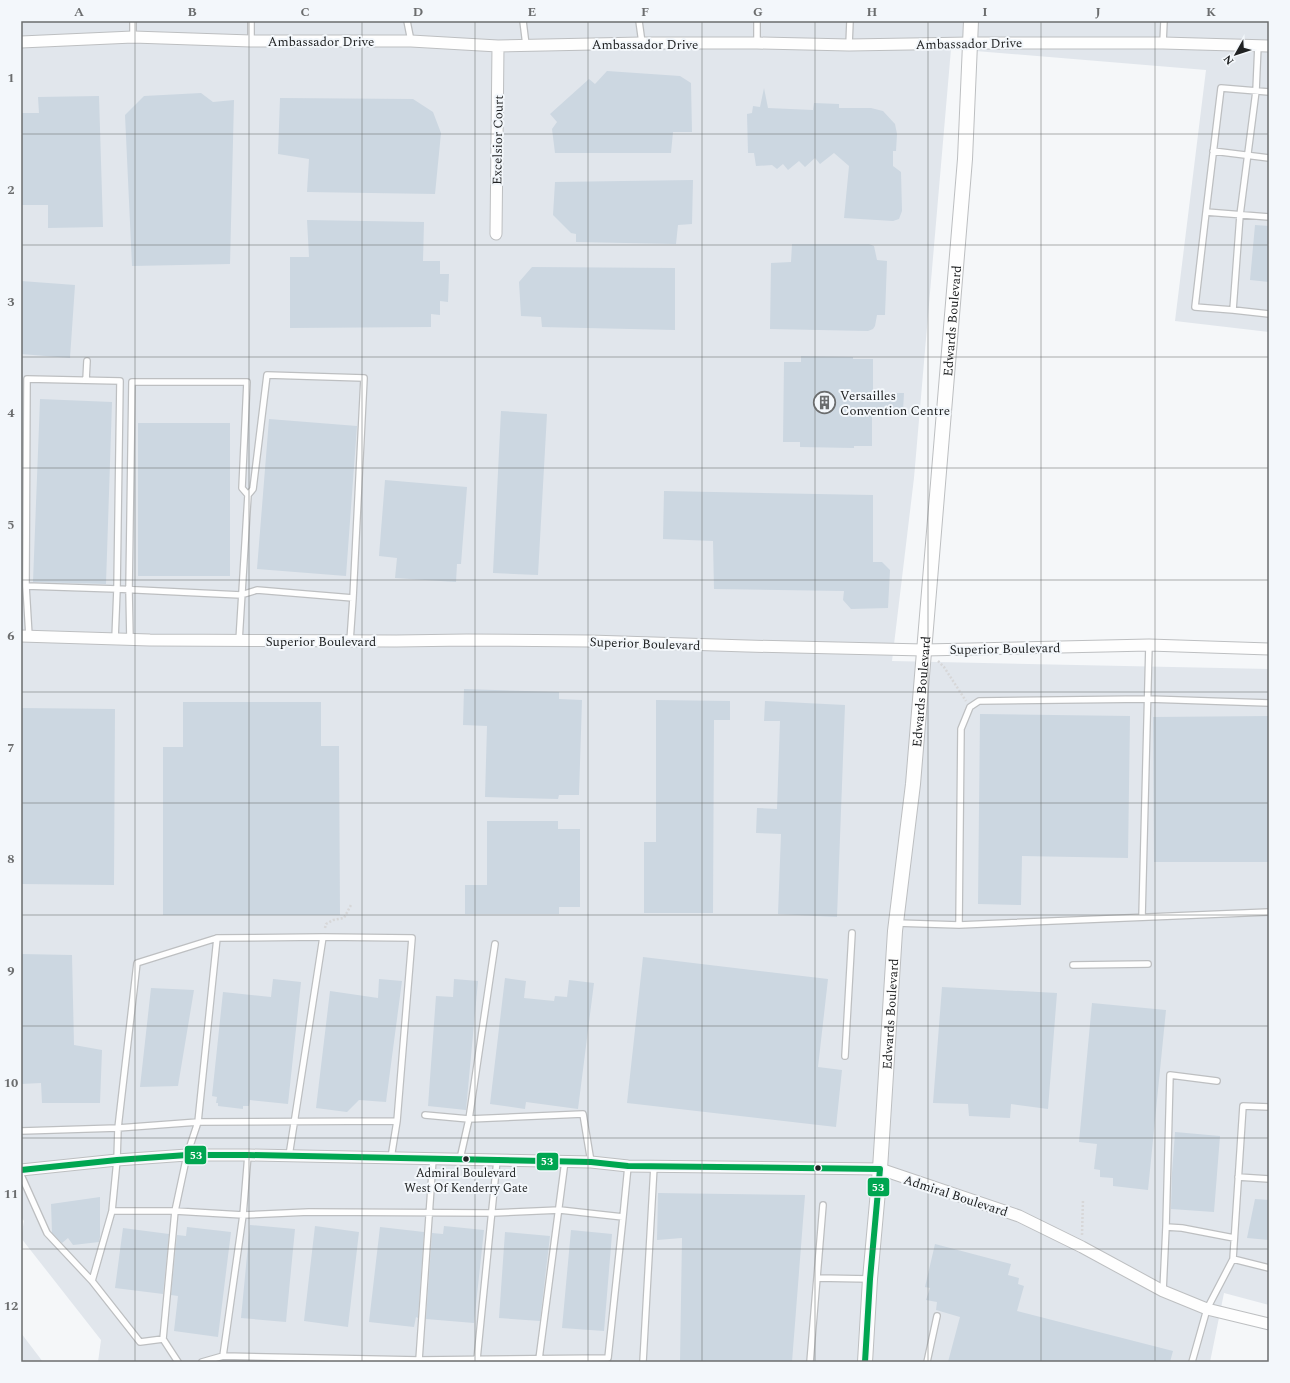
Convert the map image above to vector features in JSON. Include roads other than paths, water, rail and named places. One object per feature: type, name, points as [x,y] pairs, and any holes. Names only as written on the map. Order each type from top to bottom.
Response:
[{"type":"street","name":"Edwards Boulevard","points":[[865,1362],[870,1279],[880,1170],[896,923],[913,784],[965,160],[971,21]]},
{"type":"street","name":"Ambassador Drive","points":[[21,42],[133,37],[252,42],[411,40],[498,46],[642,43],[757,43],[849,46],[971,43],[1163,43],[1264,46]]},
{"type":"street","name":"Excelsior Court","points":[[496,234],[498,46]]},
{"type":"street","name":"Superior Boulevard","points":[[25,636],[130,640],[239,641],[590,641],[924,650],[1149,645],[1269,649]]},
{"type":"street","name":"Admiral Boulevard","points":[[21,1170],[117,1160],[187,1155],[566,1161],[628,1166],[880,1170],[1019,1216],[1082,1247],[1163,1291],[1207,1309],[1269,1324]]},
{"type":"lane","points":[[133,21],[133,37]]},
{"type":"lane","points":[[251,21],[252,42]]},
{"type":"lane","points":[[407,21],[411,40]]},
{"type":"lane","points":[[523,21],[526,45]]},
{"type":"lane","points":[[639,21],[642,43]]},
{"type":"lane","points":[[756,21],[757,43]]},
{"type":"lane","points":[[849,46],[850,21]]},
{"type":"lane","points":[[1163,43],[1164,21]]},
{"type":"lane","points":[[1233,310],[1240,215],[1256,91],[1264,46]]},
{"type":"lane","points":[[1269,92],[1221,88],[1195,307],[1269,314]]},
{"type":"lane","points":[[1213,151],[1269,158]]},
{"type":"lane","points":[[1206,212],[1269,217]]},
{"type":"lane","points":[[86,361],[86,380]]},
{"type":"lane","points":[[239,641],[248,495],[253,489],[266,375],[364,378],[350,641]]},
{"type":"lane","points":[[25,636],[28,378],[120,381],[115,639]]},
{"type":"lane","points":[[130,640],[129,590],[132,382],[247,382],[242,488],[248,495]]},
{"type":"lane","points":[[26,586],[241,595],[257,590],[353,598]]},
{"type":"lane","points":[[1142,917],[1149,645]]},
{"type":"lane","points":[[959,925],[961,729],[970,707],[979,701],[1148,699],[1269,703]]},
{"type":"lane","points":[[896,923],[959,925],[1269,912]]},
{"type":"lane","points":[[845,1056],[852,933]]},
{"type":"lane","points":[[289,1156],[323,936]]},
{"type":"lane","points":[[92,1281],[112,1211],[117,1160],[118,1128],[137,963],[217,938],[323,936],[412,938],[397,1121],[391,1158]]},
{"type":"lane","points":[[178,1362],[163,1338],[175,1211],[187,1155],[198,1122],[217,938]]},
{"type":"lane","points":[[460,1159],[469,1119],[495,944]]},
{"type":"lane","points":[[1073,965],[1148,964]]},
{"type":"lane","points":[[1163,1291],[1170,1075],[1217,1081]]},
{"type":"lane","points":[[1192,1362],[1207,1309],[1233,1258],[1243,1106],[1269,1107]]},
{"type":"lane","points":[[425,1115],[469,1119],[584,1114],[591,1162]]},
{"type":"lane","points":[[21,1131],[118,1128],[198,1122],[397,1121]]},
{"type":"lane","points":[[223,1356],[243,1215],[248,1155]]},
{"type":"lane","points":[[418,1360],[433,1159]]},
{"type":"lane","points":[[477,1359],[497,1160]]},
{"type":"lane","points":[[539,1359],[566,1161]]},
{"type":"lane","points":[[202,1362],[223,1356],[418,1360],[608,1358],[628,1166]]},
{"type":"lane","points":[[643,1362],[654,1166]]},
{"type":"lane","points":[[21,1175],[47,1233],[92,1281],[140,1342],[163,1338]]},
{"type":"lane","points":[[1238,1177],[1269,1179]]},
{"type":"lane","points":[[810,1362],[823,1205]]},
{"type":"lane","points":[[112,1211],[175,1211],[243,1215],[309,1212],[492,1213],[560,1210],[623,1217]]},
{"type":"lane","points":[[1166,1227],[1182,1228],[1234,1238]]},
{"type":"lane","points":[[1233,1258],[1269,1268]]},
{"type":"lane","points":[[817,1278],[870,1279]]},
{"type":"lane","points":[[927,1362],[937,1316]]},
{"type":"place","name":"Versailles Convention Centre","points":[[825,402]]},
{"type":"place","name":"Admiral Boulevard West Of Kenderry Gate","points":[[466,1159]]}]
